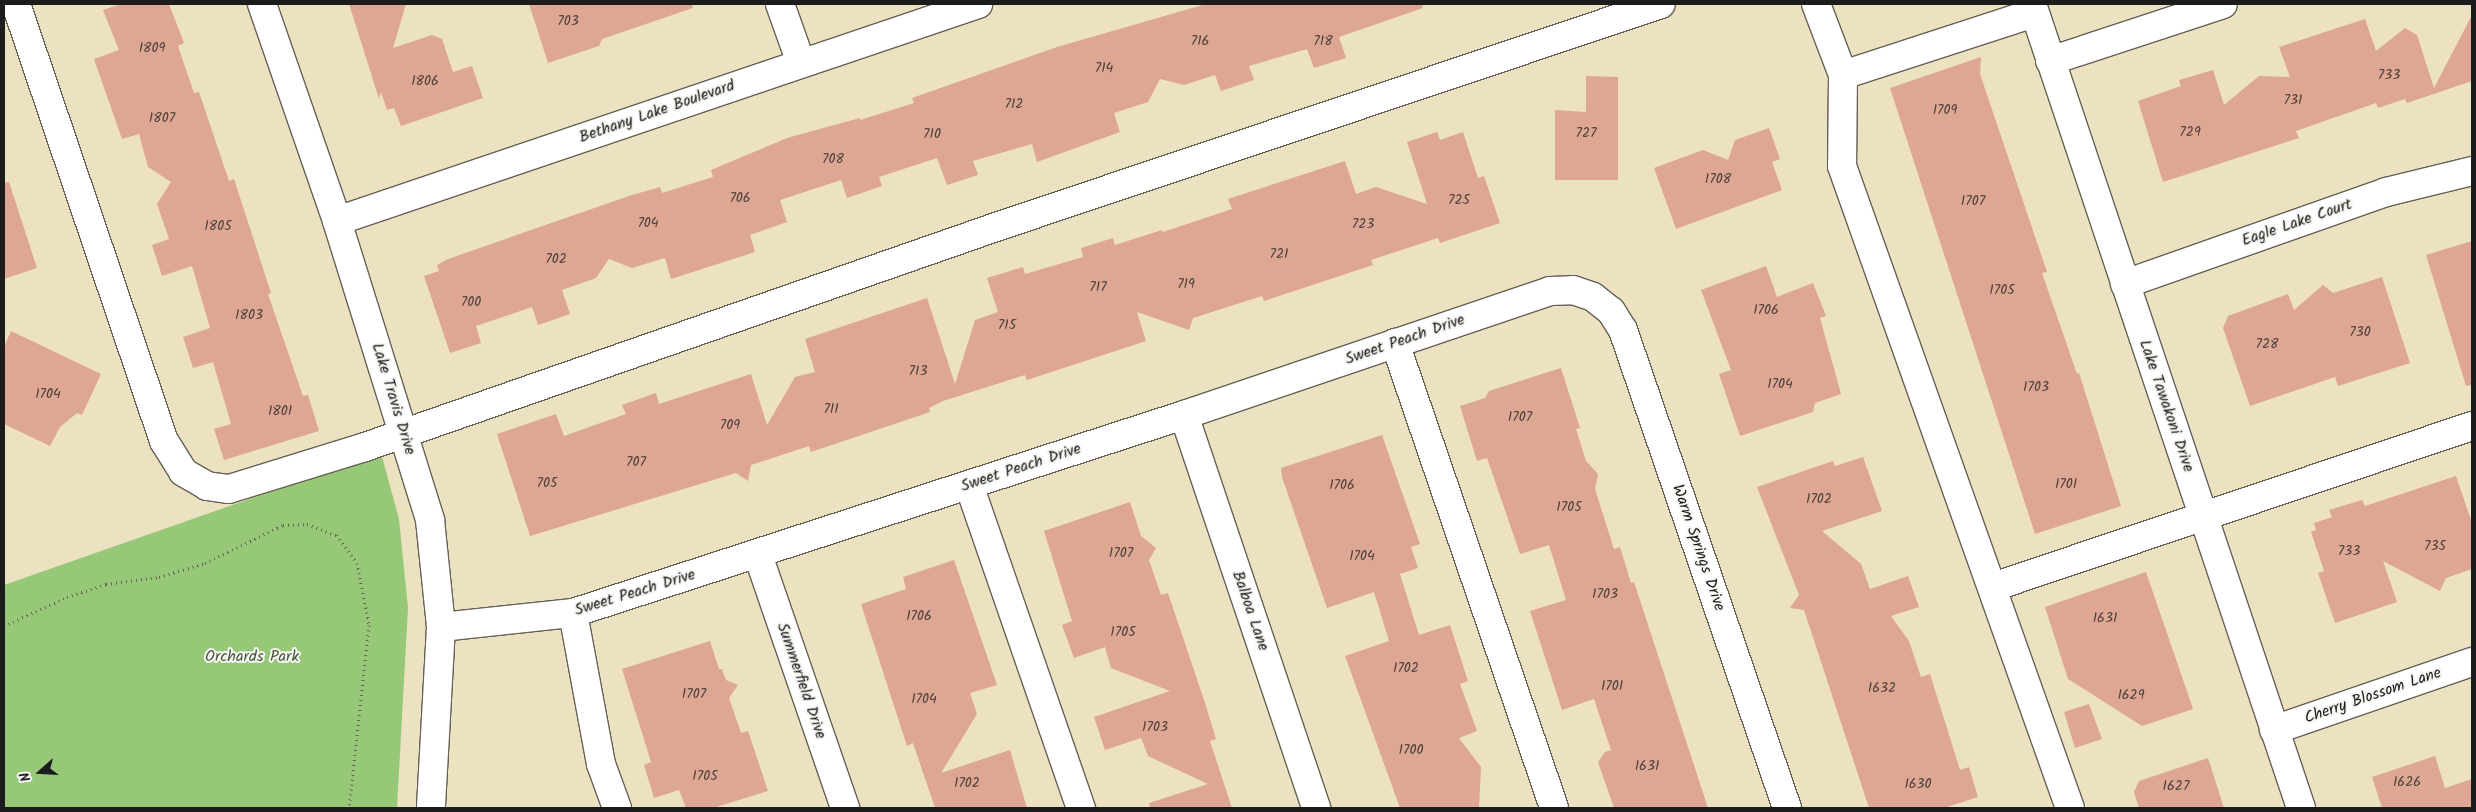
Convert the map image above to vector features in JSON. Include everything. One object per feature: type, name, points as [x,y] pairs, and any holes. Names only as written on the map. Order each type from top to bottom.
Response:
[{"type":"street","points":[[16,4],[164,441],[184,472],[207,486],[229,489],[404,433],[996,227],[1661,4]]},
{"type":"street","name":"Lake Travis Drive","points":[[262,4],[337,221],[430,520],[441,627],[431,808]]},
{"type":"street","points":[[780,4],[801,63]]},
{"type":"street","name":"Bethany Lake Boulevard","points":[[337,221],[978,4]]},
{"type":"street","points":[[1816,4],[1842,75],[1842,166],[2070,808]]},
{"type":"street","points":[[2050,61],[2223,4]]},
{"type":"street","points":[[1842,75],[2033,8]]},
{"type":"street","name":"Lake Tawakoni Drive","points":[[2033,8],[2300,808]]},
{"type":"street","name":"Eagle Lake Court","points":[[2125,284],[2386,192],[2472,171]]},
{"type":"street","name":"Sweet Peach Drive","points":[[441,627],[573,613],[1184,415],[1550,291],[1573,290],[1593,297]]},
{"type":"street","name":"Warm Springs Drive","points":[[1593,297],[1611,311],[1623,330],[1787,808]]},
{"type":"street","points":[[1395,343],[1554,808]]},
{"type":"street","name":"Balboa Lane","points":[[1184,415],[1316,808]]},
{"type":"street","points":[[1993,588],[2472,426]]},
{"type":"street","points":[[969,485],[1081,808]]},
{"type":"street","name":"Summerfield Drive","points":[[758,554],[845,808]]},
{"type":"street","points":[[573,613],[601,764],[616,808]]},
{"type":"street","name":"Cherry Blossom Lane","points":[[2274,730],[2472,662]]},
{"type":"path","points":[[4,626],[67,597],[106,584],[159,577],[205,563],[283,525],[307,524],[339,538],[357,563],[369,625],[349,808]]},
{"type":"green space","name":"Orchards Park","points":[[381,453],[399,519],[408,608],[397,808],[4,808],[4,585]]},
{"type":"building","points":[[121,4],[169,4],[184,43],[178,46],[194,93],[199,92],[229,181],[234,179],[271,293],[268,294],[303,396],[308,395],[319,431],[224,460],[214,429],[231,424],[213,362],[193,368],[183,337],[210,328],[192,266],[162,276],[152,245],[169,239],[157,204],[171,182],[148,167],[139,134],[122,139],[94,59],[119,50],[103,10]]},
{"type":"building","points":[[349,4],[406,4],[393,48],[432,35],[442,39],[453,72],[472,66],[483,98],[401,126],[394,108],[387,110],[381,92],[379,99]]},
{"type":"building","points":[[529,4],[692,4],[693,8],[602,39],[599,46],[548,63]]},
{"type":"building","points":[[1206,4],[1422,4],[1423,8],[1339,37],[1346,58],[1314,68],[1307,49],[1249,66],[1254,80],[1221,91],[1215,75],[1184,85],[1160,79],[1148,102],[1114,113],[1120,132],[1037,162],[1032,144],[973,161],[978,175],[947,185],[937,158],[879,177],[882,186],[847,198],[841,180],[780,200],[787,222],[750,235],[755,252],[671,279],[665,258],[632,268],[609,259],[596,278],[562,290],[570,314],[538,325],[532,307],[476,326],[481,343],[450,353],[424,276],[439,271],[437,265],[448,259],[629,196],[660,187],[662,193],[713,177],[711,170],[787,138],[860,118],[860,120],[914,103],[912,98],[1057,47]]},
{"type":"building","points":[[2472,15],[2472,81],[2407,103],[2405,99],[2378,108],[2376,103],[2296,131],[2299,138],[2163,182],[2138,101],[2181,86],[2179,80],[2213,70],[2224,105],[2259,76],[2290,77],[2279,47],[2365,19],[2376,51],[2405,28],[2417,35],[2434,88]]},
{"type":"building","points":[[1981,57],[1980,74],[2047,272],[2042,273],[2077,374],[2079,373],[2121,506],[2035,534],[1890,88]]},
{"type":"building","points":[[1586,76],[1618,77],[1618,180],[1555,180],[1555,110],[1586,112]]},
{"type":"building","points":[[1769,128],[1780,159],[1772,162],[1782,190],[1676,229],[1654,168],[1703,150],[1728,160],[1735,140]]},
{"type":"building","points":[[1437,132],[1440,140],[1463,132],[1478,178],[1484,176],[1500,223],[1440,243],[1438,238],[1371,260],[1373,265],[1264,301],[1262,296],[1193,318],[1189,330],[1137,312],[1146,341],[1027,380],[1025,375],[943,401],[929,408],[930,412],[811,452],[809,446],[751,465],[748,481],[736,473],[530,536],[497,434],[556,414],[564,436],[626,414],[622,405],[656,393],[659,404],[751,374],[767,425],[795,377],[815,372],[805,339],[927,298],[955,384],[975,320],[998,312],[987,278],[1023,267],[1025,274],[1083,257],[1081,248],[1113,238],[1115,245],[1162,230],[1163,232],[1232,209],[1228,199],[1345,161],[1356,194],[1376,187],[1427,204],[1407,142]]},
{"type":"building","points":[[9,182],[37,268],[4,279],[4,183]]},
{"type":"building","points":[[2472,241],[2472,385],[2466,386],[2426,255]]},
{"type":"building","points":[[1766,266],[1777,297],[1813,283],[1826,316],[1820,318],[1841,394],[1815,403],[1813,412],[1740,436],[1719,374],[1731,370],[1701,290]]},
{"type":"building","points":[[2382,277],[2410,363],[2338,386],[2335,377],[2250,406],[2223,328],[2228,316],[2288,294],[2294,310],[2323,285],[2333,293]]},
{"type":"building","points":[[11,331],[101,374],[82,415],[77,413],[60,427],[50,446],[4,424],[4,347]]},
{"type":"building","points":[[1561,368],[1580,428],[1576,429],[1586,461],[1598,474],[1595,489],[1614,549],[1620,547],[1631,583],[1634,582],[1708,808],[1614,808],[1598,762],[1605,752],[1611,750],[1594,699],[1562,710],[1530,611],[1566,600],[1549,545],[1520,554],[1487,458],[1477,461],[1460,406],[1485,398],[1489,391]]},
{"type":"building","points":[[1382,435],[1420,544],[1411,547],[1418,568],[1400,574],[1419,635],[1450,625],[1468,681],[1460,684],[1477,731],[1459,738],[1481,767],[1479,808],[1400,808],[1345,656],[1389,641],[1374,592],[1327,608],[1282,477],[1281,468]]},
{"type":"building","points":[[1863,457],[1882,511],[1822,531],[1861,564],[1870,589],[1908,576],[1919,607],[1891,616],[1909,641],[1921,677],[1930,674],[1960,770],[1969,767],[1978,797],[1944,808],[1869,808],[1804,610],[1790,608],[1799,595],[1757,487],[1833,461],[1835,466]]},
{"type":"building","points":[[2456,476],[2472,523],[2472,569],[2446,578],[2440,591],[2383,561],[2397,602],[2335,623],[2318,573],[2324,571],[2311,532],[2316,530],[2314,523],[2332,517],[2329,510],[2362,500],[2365,506]]},
{"type":"building","points":[[1130,502],[1141,536],[1156,548],[1149,560],[1161,595],[1168,593],[1206,706],[1216,739],[1210,741],[1232,808],[1150,808],[1149,803],[1208,784],[1148,756],[1141,738],[1105,750],[1094,717],[1170,691],[1111,668],[1105,647],[1074,658],[1062,625],[1072,621],[1044,531]]},
{"type":"building","points":[[954,560],[997,685],[970,693],[977,714],[941,773],[1010,750],[1027,808],[935,808],[913,743],[907,746],[861,604],[906,589],[903,577]]},
{"type":"building","points":[[2146,572],[2193,709],[2142,726],[2068,679],[2045,607]]},
{"type":"building","points":[[710,641],[719,669],[722,669],[726,680],[738,685],[729,698],[741,733],[748,731],[768,791],[713,808],[686,808],[679,790],[654,798],[644,765],[651,762],[622,669]]},
{"type":"building","points":[[2089,704],[2102,739],[2075,748],[2064,712]]},
{"type":"building","points":[[2435,756],[2445,788],[2472,779],[2472,808],[2382,808],[2372,777]]},
{"type":"building","points":[[2208,758],[2224,808],[2139,808],[2134,792],[2139,781]]}]
